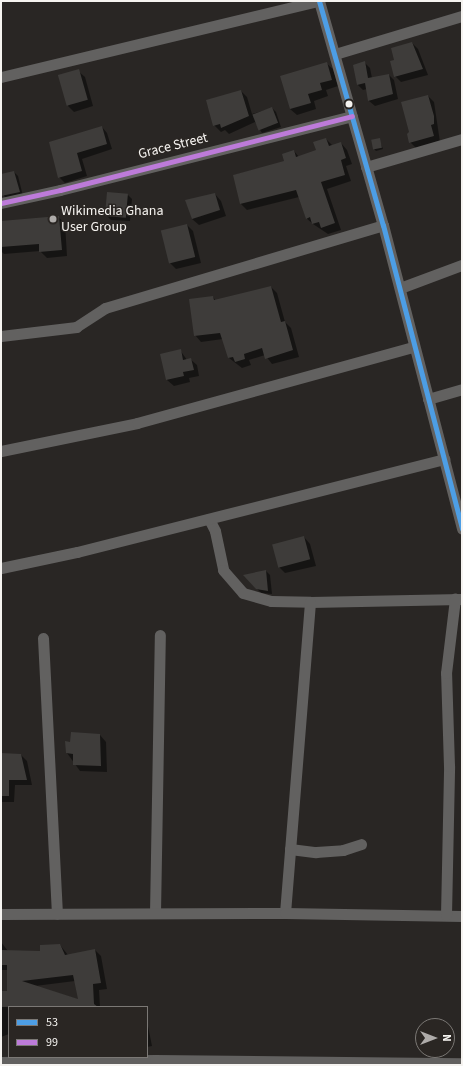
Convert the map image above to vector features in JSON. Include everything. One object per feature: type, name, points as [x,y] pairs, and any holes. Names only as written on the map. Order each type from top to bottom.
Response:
[{"type":"street","points":[[1,77],[318,1],[335,54],[383,225],[400,288],[413,347],[444,459],[460,510],[462,529]]},
{"type":"street","points":[[335,54],[462,16]]},
{"type":"street","name":"Grace Street","points":[[1,203],[60,190],[352,116]]},
{"type":"street","points":[[366,167],[462,139]]},
{"type":"street","points":[[1,336],[76,327],[105,308],[383,225]]},
{"type":"street","points":[[400,288],[462,265]]},
{"type":"street","points":[[1,450],[137,423],[413,347]]},
{"type":"street","points":[[428,399],[462,389]]},
{"type":"street","points":[[1,568],[77,552],[444,459]]},
{"type":"street","points":[[209,519],[215,532],[223,570],[243,593],[271,601],[310,602],[459,599],[446,673],[449,766],[446,915]]},
{"type":"street","points":[[285,913],[310,602]]},
{"type":"street","points":[[155,913],[160,635]]},
{"type":"street","points":[[43,638],[58,914]]},
{"type":"street","points":[[290,849],[316,852],[343,850],[360,844]]},
{"type":"street","points":[[1,914],[285,913],[462,916]]},
{"type":"street","points":[[1,1062],[462,1064]]},
{"type":"building","points":[[412,42],[423,69],[394,77],[390,61],[394,60],[391,48]]},
{"type":"building","points":[[365,61],[368,78],[389,74],[393,94],[368,101],[365,83],[357,85],[353,65]]},
{"type":"building","points":[[327,62],[332,80],[320,83],[322,90],[308,94],[311,103],[290,109],[280,76]]},
{"type":"building","points":[[79,69],[88,100],[67,106],[58,75]]},
{"type":"building","points":[[241,90],[249,116],[221,128],[220,124],[213,126],[206,100]]},
{"type":"building","points":[[428,95],[434,116],[434,124],[431,125],[434,136],[409,143],[407,134],[409,132],[401,102]]},
{"type":"building","points":[[272,107],[278,123],[258,130],[252,115]]},
{"type":"building","points":[[102,126],[107,144],[77,153],[82,171],[58,178],[49,142]]},
{"type":"building","points":[[326,138],[329,146],[341,142],[346,158],[341,160],[345,175],[321,182],[335,223],[321,228],[319,222],[312,224],[310,217],[306,219],[296,190],[240,204],[233,175],[284,161],[282,154],[294,150],[296,157],[316,150],[313,142]]},
{"type":"building","points":[[380,138],[382,148],[373,150],[371,140]]},
{"type":"building","points":[[14,171],[20,192],[1,196],[1,174]]},
{"type":"building","points":[[107,192],[128,194],[126,218],[105,216]]},
{"type":"building","points":[[215,193],[220,210],[192,219],[185,200]]},
{"type":"building","points":[[59,216],[62,250],[39,252],[39,244],[1,247],[1,221]]},
{"type":"building","points":[[187,224],[195,257],[169,264],[161,231]]},
{"type":"building","points":[[271,286],[281,322],[285,321],[293,350],[265,359],[262,348],[244,354],[245,359],[235,362],[233,357],[228,358],[220,333],[194,336],[189,299],[213,296],[214,300]]},
{"type":"building","points":[[181,349],[183,360],[191,358],[194,370],[183,372],[184,376],[166,380],[160,354]]},
{"type":"building","points":[[304,536],[310,559],[278,568],[272,545]]},
{"type":"building","points":[[266,570],[268,591],[256,589],[243,575]]},
{"type":"building","points":[[71,732],[100,734],[101,766],[73,765],[73,754],[66,753],[65,741],[70,742]]},
{"type":"building","points":[[1,753],[21,754],[27,780],[9,780],[9,796],[1,796]]},
{"type":"building","points":[[60,944],[65,955],[95,949],[101,983],[93,984],[94,1004],[97,1006],[1,1007],[1,991],[7,991],[7,965],[1,965],[1,950],[40,951],[40,945]],"holes":[[[73,975],[78,999],[22,981]]]},
{"type":"transit line","name":"53","points":[[319,1],[383,225],[462,529]]},
{"type":"transit line","name":"99","points":[[1,203],[60,190],[352,116]]},
{"type":"place","name":"Wikimedia Ghana User Group","points":[[53,219]]}]
